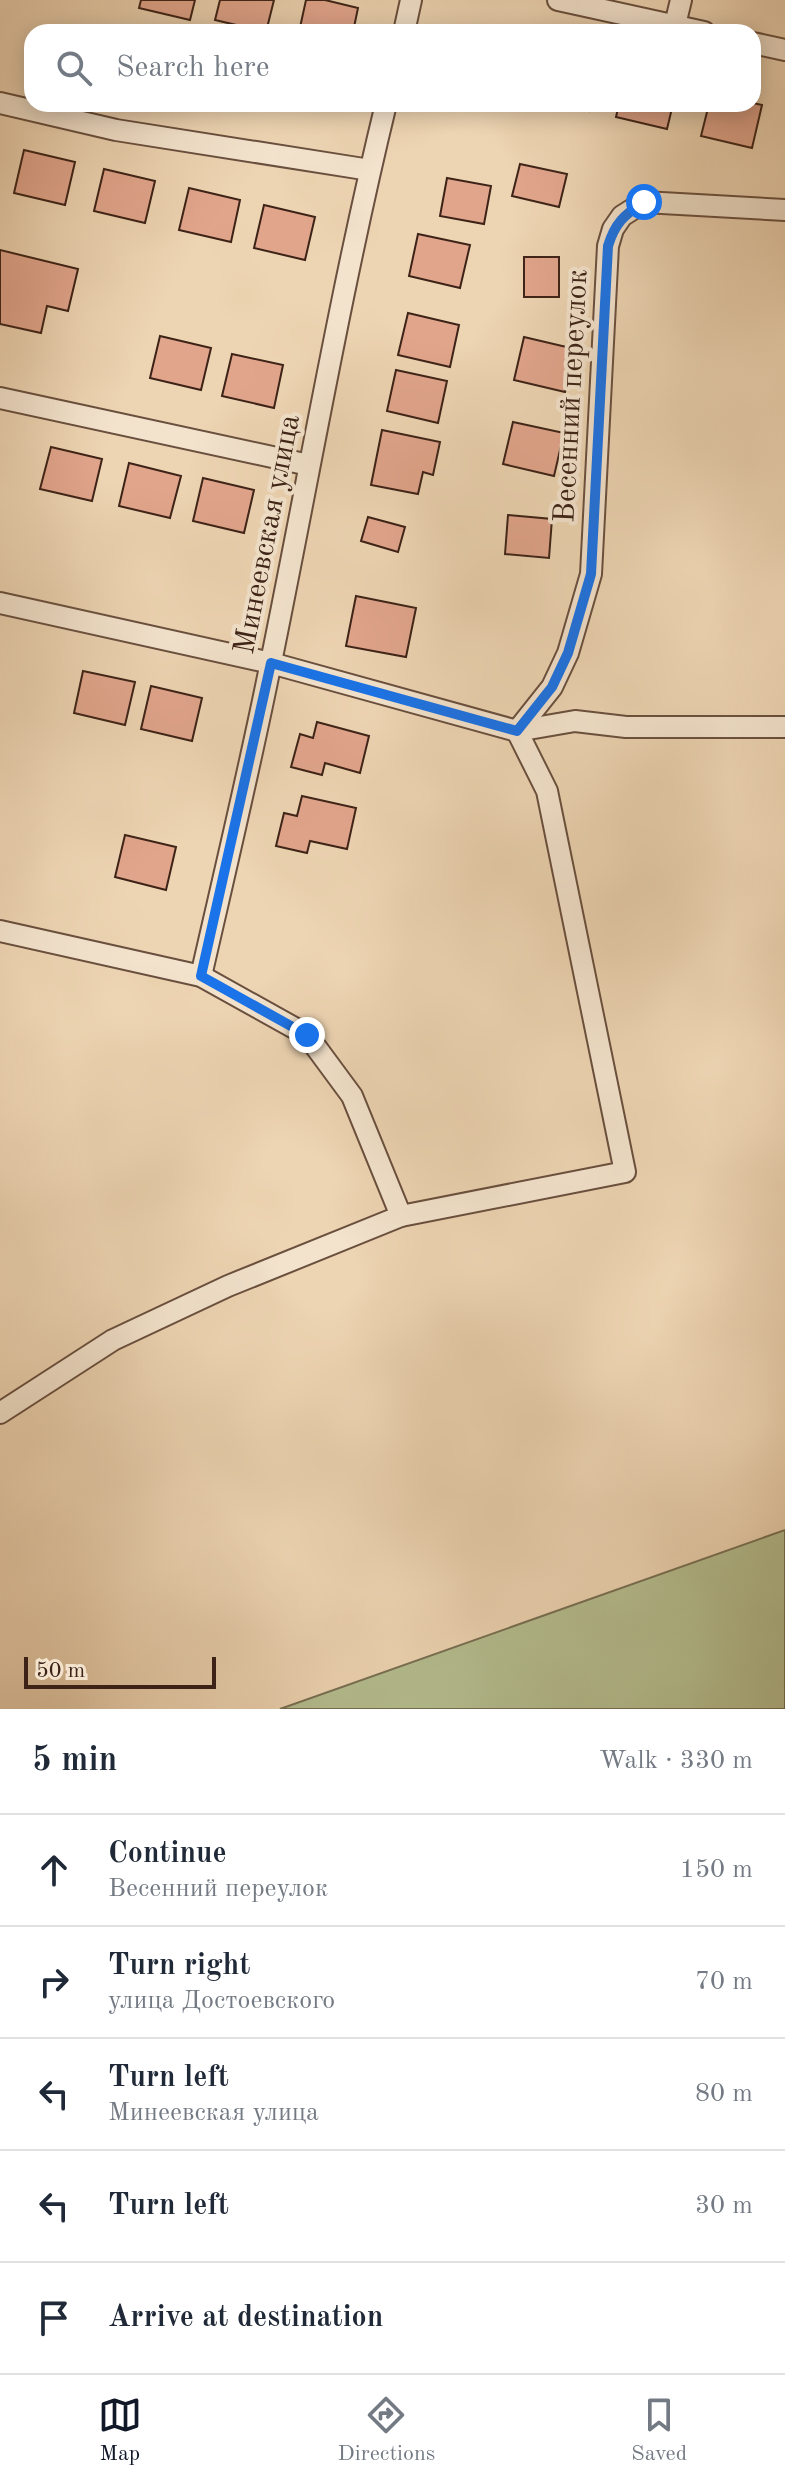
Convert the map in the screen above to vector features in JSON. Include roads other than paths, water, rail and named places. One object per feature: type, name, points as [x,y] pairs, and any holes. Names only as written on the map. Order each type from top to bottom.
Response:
[{"type":"street","points":[[406,24],[411,0]]},
{"type":"street","points":[[558,0],[670,24]]},
{"type":"street","points":[[675,24],[681,0]]},
{"type":"street","points":[[761,45],[785,50]]},
{"type":"street","points":[[0,103],[24,109]]},
{"type":"street","points":[[39,112],[116,130],[370,170]]},
{"type":"street","name":"Минеевская улица","points":[[201,976],[271,663],[309,465],[384,112]]},
{"type":"street","name":"Весенний переулок","points":[[517,731],[552,687],[568,653],[591,574],[608,246],[613,229],[622,216],[644,202],[785,210]]},
{"type":"street","points":[[0,398],[309,465]]},
{"type":"street","points":[[0,603],[271,663],[517,731],[575,721],[626,727],[785,727]]},
{"type":"street","points":[[0,1413],[113,1340],[228,1286],[401,1216],[625,1172],[547,791],[517,731]]},
{"type":"street","points":[[0,931],[201,976],[307,1035],[352,1096],[401,1216]]}]
